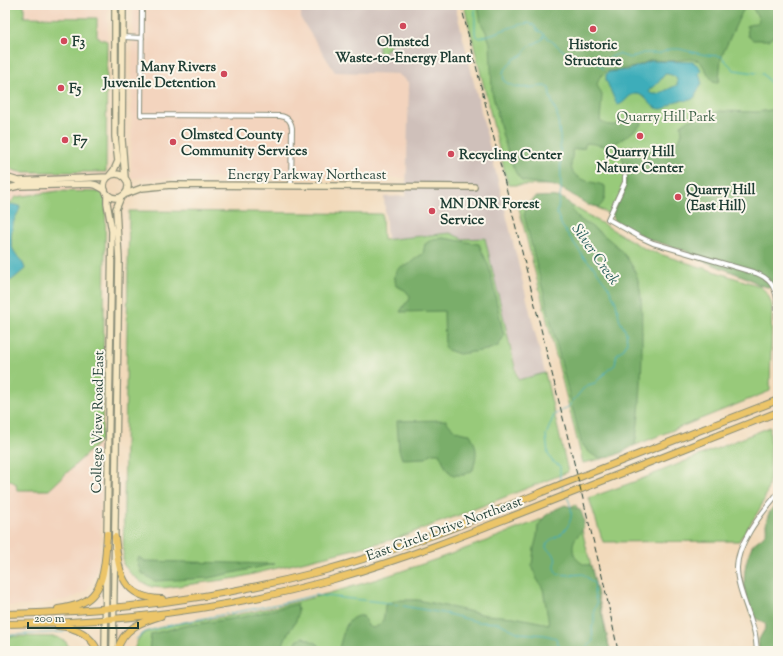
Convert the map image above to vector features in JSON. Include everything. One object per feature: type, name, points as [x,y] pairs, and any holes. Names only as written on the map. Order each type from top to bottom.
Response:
[{"type":"main road","points":[[106,192],[104,183],[114,170],[118,161],[115,137],[115,5]]},
{"type":"main road","points":[[5,189],[18,186],[91,184],[96,185],[114,198],[124,195],[129,185],[126,179],[122,140],[123,5]]},
{"type":"main road","points":[[5,177],[18,181],[109,176],[118,174],[140,189]]},
{"type":"main road","name":"Energy Parkway Northeast","points":[[124,195],[140,189],[171,185],[474,187]]},
{"type":"main road","name":"College View Road East","points":[[105,651],[112,231],[106,192]]},
{"type":"main road","name":"College View Road East","points":[[112,651],[119,267],[119,240],[116,209],[124,195]]},
{"type":"main road","name":"East Circle Drive Northeast","points":[[28,613],[105,609],[192,598],[293,578],[370,557],[436,535],[778,400]]},
{"type":"main road","name":"East Circle Drive Northeast","points":[[26,624],[113,619],[181,610],[276,593],[362,571],[429,549],[778,412]]},
{"type":"main road","points":[[5,614],[28,613],[72,606],[83,602],[90,597],[96,590],[102,578],[107,534]]},
{"type":"main road","points":[[115,536],[121,573],[126,583],[133,591],[141,596],[152,599],[192,598]]},
{"type":"main road","points":[[117,651],[121,640],[133,627],[144,621],[181,610]]},
{"type":"main road","points":[[5,624],[58,626],[74,629],[91,639],[98,651]]},
{"type":"street","points":[[142,5],[141,115],[284,117],[289,120],[292,128],[291,186]]},
{"type":"street","points":[[122,37],[142,38]]},
{"type":"street","points":[[625,176],[625,182],[608,219],[652,243],[756,273],[771,283],[777,299],[778,386]]},
{"type":"street","points":[[757,651],[754,629],[738,578],[737,566],[742,548],[752,530],[778,493]]},
{"type":"shaded area","points":[[5,5],[108,5],[100,546],[96,574],[87,590],[69,599],[27,606],[5,606]]},
{"type":"shaded area","points":[[133,5],[301,5],[301,19],[335,72],[398,74],[409,83],[406,178],[131,178]]},
{"type":"shaded area","points":[[301,5],[455,5],[545,373],[519,380],[485,238],[463,239],[450,233],[387,240],[384,197],[406,196],[409,83],[398,74],[335,72],[301,19]]},
{"type":"green space","points":[[5,5],[24,5],[24,17],[97,18],[97,37],[107,41],[106,172],[21,172],[12,169],[5,162]]},
{"type":"green space","name":"Quarry Hill Park","points":[[464,5],[778,5],[778,284],[617,219],[579,197],[579,185],[508,185]]},
{"type":"green space","points":[[478,5],[778,5],[778,34],[769,40],[753,40],[748,36],[747,26],[758,22],[759,19],[752,7],[744,9],[721,59],[719,80],[717,83],[713,82],[700,61],[690,59],[670,61],[651,60],[635,67],[605,72],[599,78],[597,85],[602,95],[600,121],[606,124],[616,125],[629,120],[640,119],[642,124],[625,137],[610,145],[604,146],[586,143],[584,148],[572,150],[571,166],[576,175],[585,180],[605,186],[604,200],[599,207],[588,205],[568,192],[555,186],[522,181],[516,173],[503,137],[492,92],[490,43],[481,23]]},
{"type":"green space","points":[[379,40],[388,40],[390,43],[389,49],[385,49],[385,54],[380,55],[379,53]]},
{"type":"green space","points":[[778,109],[778,290],[772,287],[760,285],[747,278],[696,258],[686,251],[648,239],[613,220],[615,208],[624,190],[626,180],[620,150],[623,147],[632,146],[639,148],[661,148],[679,140],[682,133],[681,125],[687,121],[720,111],[756,112]]},
{"type":"green space","points":[[58,191],[106,192],[102,439],[49,490],[17,490],[16,484],[5,477],[5,204],[11,202],[16,197]]},
{"type":"green space","points":[[535,197],[558,197],[566,200],[578,218],[602,234],[621,250],[631,264],[638,280],[642,315],[639,417],[635,445],[613,456],[600,458],[593,455],[581,442],[524,215],[528,203]]},
{"type":"green space","points":[[518,204],[569,204],[647,250],[757,285],[763,289],[769,296],[772,306],[770,391],[601,459],[583,463]]},
{"type":"green space","points":[[129,211],[382,214],[383,240],[450,233],[463,239],[485,238],[518,380],[545,373],[568,472],[395,539],[237,578],[163,588],[152,587],[141,582],[131,574],[123,564]]},
{"type":"green space","points":[[443,238],[479,244],[489,267],[504,336],[498,346],[487,350],[459,354],[445,349],[444,311],[400,312],[409,301],[410,296],[405,290],[396,286],[395,277],[397,270],[400,267],[408,265],[423,254],[425,244],[433,239]]},
{"type":"green space","points":[[446,420],[456,430],[462,433],[470,434],[476,451],[473,470],[464,475],[453,475],[447,470],[439,453],[432,453],[426,458],[402,459],[399,450],[397,421]]},
{"type":"green space","points":[[770,427],[770,471],[768,488],[757,513],[739,541],[603,542],[589,498],[639,480]]},
{"type":"green space","points":[[778,501],[778,651],[759,651],[758,641],[766,627],[765,623],[753,617],[749,608],[744,582],[746,564],[752,546],[765,534],[768,515]]},
{"type":"green space","points":[[565,505],[580,510],[583,516],[583,528],[574,541],[573,550],[579,561],[586,565],[591,565],[610,651],[338,651],[345,628],[352,619],[357,616],[363,616],[367,624],[372,628],[376,627],[383,620],[385,605],[397,600],[418,600],[486,615],[514,617],[549,624],[543,589],[537,579],[532,565],[534,548],[538,526],[545,516]]},
{"type":"green space","points":[[576,505],[610,651],[134,651],[139,638],[152,630],[293,603],[375,580],[456,552]]},
{"type":"green space","points":[[139,557],[144,561],[274,564],[209,578],[155,581],[141,573],[137,562]]},
{"type":"green space","points":[[297,604],[298,613],[296,620],[287,635],[281,651],[149,651],[151,634],[184,626],[243,617]]},
{"type":"green space","points":[[5,636],[57,637],[66,642],[71,651],[5,651]]},
{"type":"green space","points":[[303,637],[318,644],[322,651],[292,651],[292,648],[297,641]]},
{"type":"water","points":[[651,61],[693,62],[699,66],[702,84],[693,99],[680,100],[663,109],[654,107],[639,94],[630,96],[623,103],[618,105],[606,80],[606,74],[609,72],[628,70]],"holes":[[[665,74],[676,78],[677,85],[658,94],[652,94],[649,92],[650,89],[658,83]]]},
{"type":"water","points":[[11,204],[20,206],[13,224],[11,243],[25,269],[12,280],[5,281],[5,210],[6,207]]},
{"type":"waterway","name":"Silver Creek","points":[[475,5],[475,33],[476,36],[480,38],[518,25],[529,23],[534,25],[538,31],[542,32],[544,35],[543,39],[528,47],[522,55],[514,59],[503,72],[504,81],[519,87],[545,86],[549,88],[550,96],[557,114],[560,136],[561,190],[557,214],[562,226],[583,257],[593,266],[609,288],[616,303],[620,321],[626,332],[627,342],[624,349],[617,353],[615,365],[595,383],[588,385],[583,389],[568,407],[554,415],[546,435],[548,454],[552,461],[560,466],[560,481]]},
{"type":"waterway","points":[[544,35],[565,52],[578,57],[590,57],[603,69]]},
{"type":"waterway","points":[[594,60],[599,62],[618,54],[630,58],[643,53],[661,53],[670,49],[679,49],[706,55],[721,56],[734,70],[763,74],[772,85],[778,88]]},
{"type":"waterway","name":"Silver Creek","points":[[562,486],[564,492]]},
{"type":"waterway","name":"Silver Creek","points":[[567,497],[571,506],[571,516],[568,526],[561,534],[551,540],[546,545],[546,548],[555,557],[555,569],[557,574],[583,574],[595,584],[594,593],[597,604],[594,609],[594,623],[592,627],[593,641],[582,651]]},
{"type":"waterway","points":[[136,639],[145,632],[158,628],[283,603],[315,595],[381,602],[448,614],[478,622],[499,623],[519,633],[545,635],[556,638],[561,651]]},
{"type":"waterway","points":[[5,637],[11,635],[64,632]]},
{"type":"railway","points":[[461,5],[604,584],[618,651]]},
{"type":"place","name":"Olmsted Waste-to-Energy Plant","points":[[403,26]]},
{"type":"place","name":"Historic Structure","points":[[593,29]]},
{"type":"place","name":"F3","points":[[64,41]]},
{"type":"place","name":"Many Rivers Juvenile Detention","points":[[224,74]]},
{"type":"place","name":"F5","points":[[61,88]]},
{"type":"place","name":"Quarry Hill Nature Center","points":[[640,136]]},
{"type":"place","name":"F7","points":[[65,140]]},
{"type":"place","name":"Olmsted County Community Services","points":[[173,142]]},
{"type":"place","name":"Recycling Center","points":[[451,154]]},
{"type":"place","name":"Quarry Hill (East Hill)","points":[[678,197]]},
{"type":"place","name":"MN DNR Forest Service","points":[[432,211]]}]
